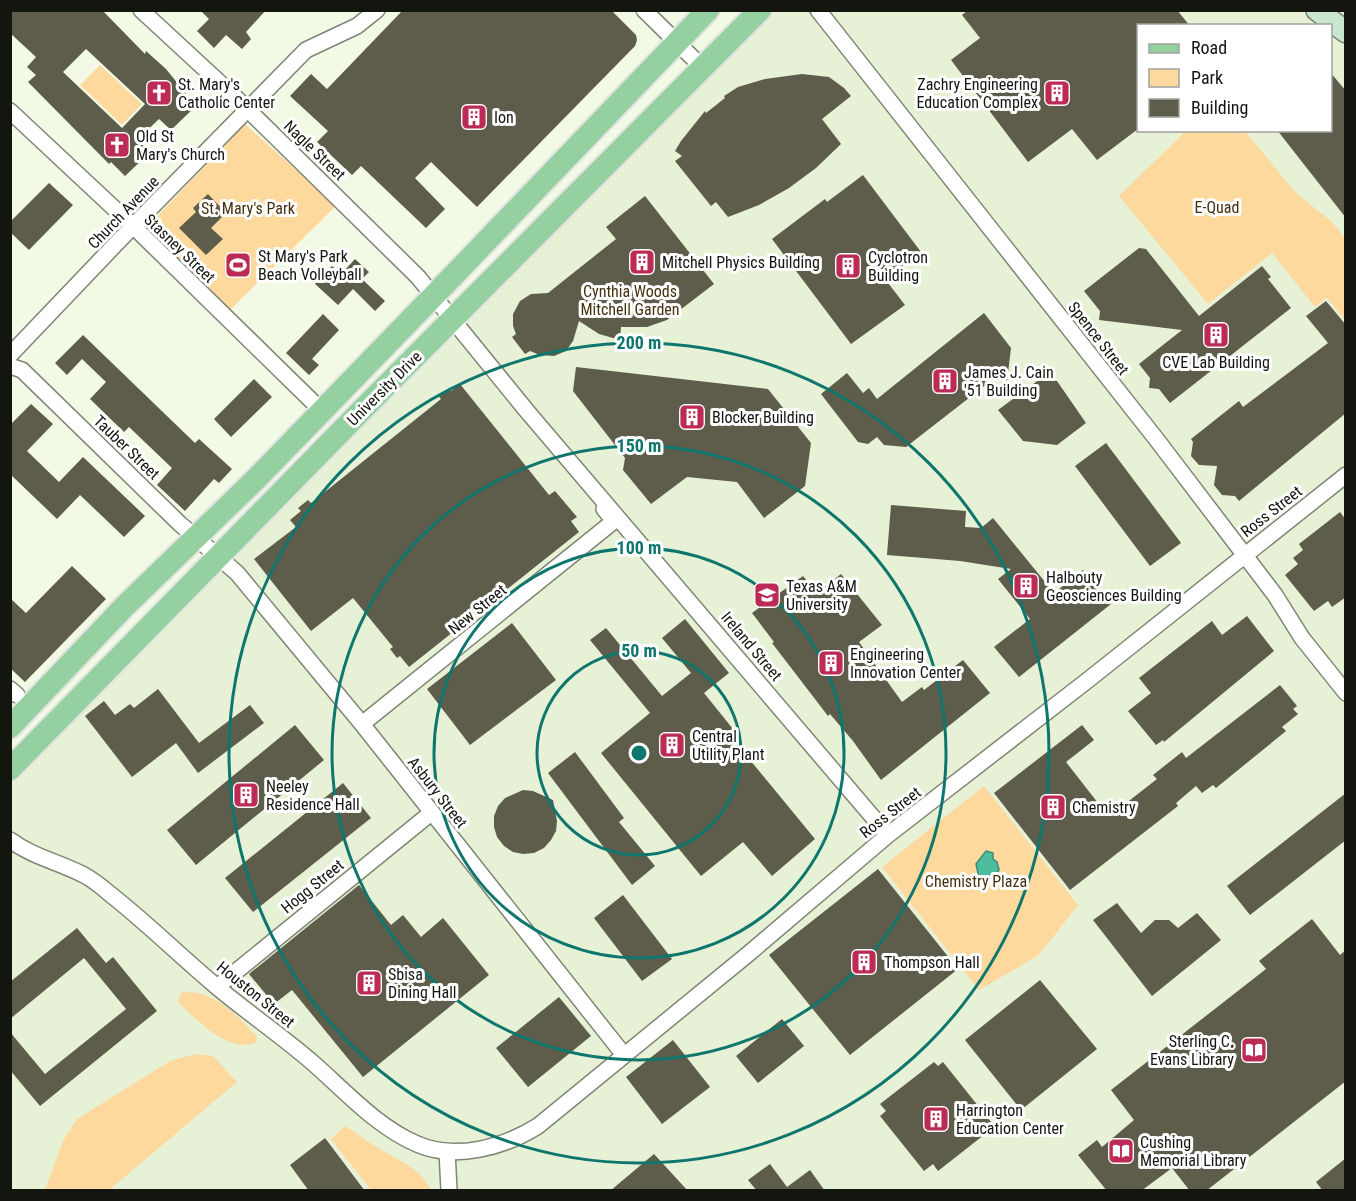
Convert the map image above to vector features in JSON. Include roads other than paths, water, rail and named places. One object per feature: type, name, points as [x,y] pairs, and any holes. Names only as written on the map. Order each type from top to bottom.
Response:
[{"type":"main road","name":"University Drive","points":[[10,727],[124,607],[323,412],[708,10]]},
{"type":"main road","name":"University Drive","points":[[10,768],[760,10]]},
{"type":"street","name":"Nagle Street","points":[[141,10],[384,243],[418,277],[453,320]]},
{"type":"street","name":"Church Avenue","points":[[10,355],[306,50],[357,26],[377,10]]},
{"type":"street","points":[[644,10],[703,68]]},
{"type":"street","name":"Spence Street","points":[[818,10],[1156,440],[1275,595],[1302,638],[1346,693]]},
{"type":"street","points":[[1319,11],[1346,32]]},
{"type":"street","name":"Stasney Street","points":[[10,111],[133,226],[323,412]]},
{"type":"street","name":"Ireland Street","points":[[453,320],[526,410],[588,480],[888,835]]},
{"type":"street","name":"Tauber Street","points":[[10,366],[22,370],[218,557]]},
{"type":"street","name":"Ross Street","points":[[447,1151],[477,1150],[522,1136],[538,1126],[747,956],[888,835],[1088,681],[1346,475]]},
{"type":"street","name":"Ireland Street","points":[[588,480],[614,521]]},
{"type":"street","name":"New Street","points":[[362,724],[614,521]]},
{"type":"street","name":"Asbury Street","points":[[218,557],[237,573],[362,724],[624,1054]]},
{"type":"street","name":"Hogg Street","points":[[217,987],[431,813]]},
{"type":"street","name":"Houston Street","points":[[10,840],[36,856],[84,875],[97,884],[217,987],[303,1055],[394,1132],[417,1144],[447,1151]]},
{"type":"street","points":[[447,1151],[449,1191]]},
{"type":"place","name":"St. Mary's Catholic Center","points":[[159,93]]},
{"type":"place","name":"Zachry Engineering Education Complex","points":[[1057,93]]},
{"type":"place","name":"Ion","points":[[474,117]]},
{"type":"place","name":"Old St Mary's Church","points":[[117,145]]},
{"type":"place","name":"Mitchell Physics Building","points":[[642,262]]},
{"type":"place","name":"St Mary's Park Beach Volleyball","points":[[238,265]]},
{"type":"place","name":"Cyclotron Building","points":[[848,266]]},
{"type":"place","name":"CVE Lab Building","points":[[1216,335]]},
{"type":"place","name":"James J. Cain '51 Building","points":[[945,381]]},
{"type":"place","name":"Blocker Building","points":[[692,417]]},
{"type":"place","name":"Halbouty Geosciences Building","points":[[1026,586]]},
{"type":"place","name":"Texas A&M University","points":[[767,595]]},
{"type":"place","name":"Engineering Innovation Center","points":[[831,663]]},
{"type":"place","name":"Central Utility Plant","points":[[672,745]]},
{"type":"place","name":"Neeley Residence Hall","points":[[246,795]]},
{"type":"place","name":"Chemistry","points":[[1053,807]]},
{"type":"place","name":"Thompson Hall","points":[[864,962]]},
{"type":"place","name":"Sbisa Dining Hall","points":[[369,983]]},
{"type":"place","name":"Sterling C. Evans Library","points":[[1254,1050]]},
{"type":"place","name":"Harrington Education Center","points":[[936,1119]]},
{"type":"place","name":"Cushing Memorial Library","points":[[1121,1151]]},
{"type":"park label","name":"E-Quad","points":[[1217,207]]},
{"type":"park label","name":"St. Mary's Park","points":[[248,208]]},
{"type":"park label","name":"Cynthia Woods Mitchell Garden","points":[[630,300]]},
{"type":"park label","name":"Chemistry Plaza","points":[[976,881]]}]
